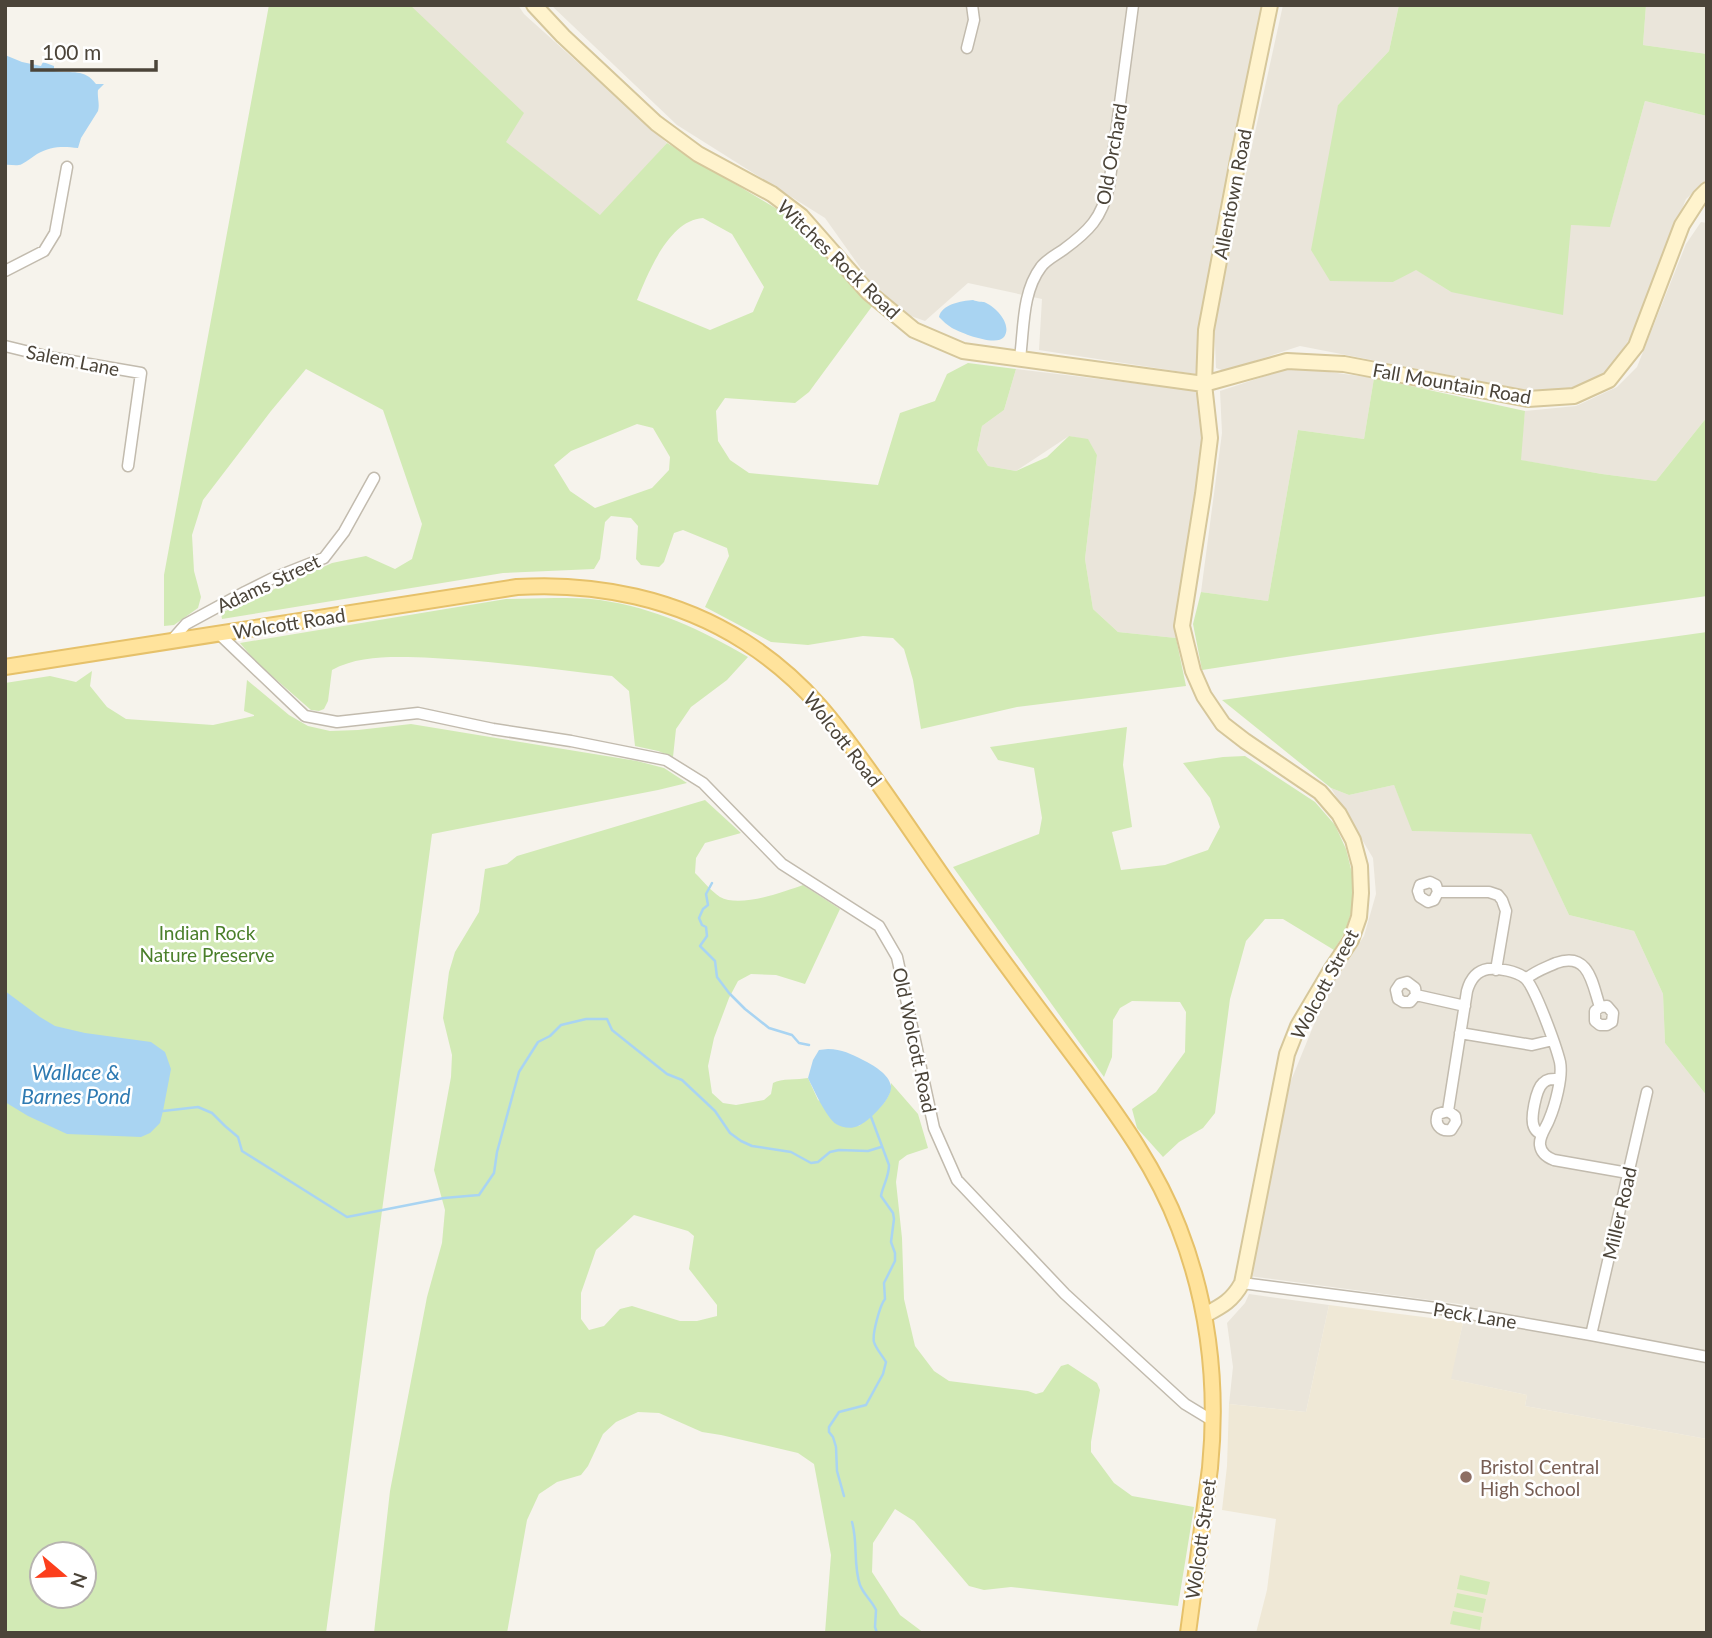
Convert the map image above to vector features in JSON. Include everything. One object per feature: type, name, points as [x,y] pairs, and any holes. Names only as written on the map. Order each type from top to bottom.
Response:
[{"type":"main road","name":"Witches Rock Road","points":[[534,5],[656,122],[698,154],[772,194],[801,216],[868,292],[914,330],[963,351],[1204,384]]},
{"type":"main road","name":"Allentown Road","points":[[1204,384],[1206,330],[1270,5]]},
{"type":"main road","name":"Fall Mountain Road","points":[[1204,384],[1287,361],[1344,365],[1528,399],[1574,396],[1609,380],[1636,345],[1682,225],[1707,190]]},
{"type":"main road","name":"Wolcott Street","points":[[1204,384],[1210,438],[1182,626],[1193,671],[1204,696],[1223,724],[1320,792],[1339,814],[1353,841],[1360,866],[1359,917],[1351,940],[1298,1027],[1287,1054],[1242,1283]]},
{"type":"main road","name":"Wolcott Road","points":[[5,667],[517,587],[572,586],[609,590],[658,602],[716,625],[776,664],[802,686],[827,714],[1129,1133],[1163,1190],[1178,1225],[1190,1257],[1205,1315]]},
{"type":"main road","points":[[1205,1315],[1234,1297],[1242,1283]]},
{"type":"main road","name":"Wolcott Street","points":[[1188,1633],[1210,1468],[1213,1421],[1205,1315]]},
{"type":"street","points":[[967,48],[974,20],[972,5]]},
{"type":"street","name":"Old Orchard","points":[[1020,358],[1028,295],[1033,281],[1042,265],[1087,232],[1105,204],[1133,5]]},
{"type":"street","points":[[5,271],[44,251],[55,233],[67,167]]},
{"type":"street","name":"Salem Lane","points":[[5,346],[54,358],[141,373],[128,466]]},
{"type":"street","name":"Adams Street","points":[[171,641],[186,624],[244,592],[324,558],[344,533],[374,478]]},
{"type":"street","name":"Old Wolcott Road","points":[[219,634],[306,716],[337,722],[418,713],[666,760],[703,783],[782,864],[879,926],[897,957],[934,1128],[957,1180],[1065,1294],[1185,1404],[1213,1421]]},
{"type":"street","points":[[1438,892],[1489,892],[1498,895],[1502,900],[1506,912],[1496,970]]},
{"type":"street","points":[[1526,979],[1538,970],[1564,961],[1576,961],[1586,969],[1600,1007]]},
{"type":"street","points":[[1448,1111],[1471,979],[1481,972],[1496,970],[1517,973],[1531,986],[1561,1067],[1550,1117],[1540,1142],[1541,1150],[1551,1159],[1629,1173]]},
{"type":"street","points":[[1416,995],[1465,1006]]},
{"type":"street","points":[[1460,1033],[1532,1045],[1553,1040]]},
{"type":"street","points":[[1542,1135],[1534,1127],[1532,1119],[1538,1090],[1548,1080],[1559,1079]]},
{"type":"street","name":"Miller Road","points":[[1591,1335],[1647,1092]]},
{"type":"street","name":"Peck Lane","points":[[1242,1283],[1431,1308],[1707,1357]]},
{"type":"shaded area","points":[[410,5],[518,5],[524,14],[667,143],[601,216],[505,142]]},
{"type":"shaded area","points":[[551,5],[1267,5],[1195,374],[1039,350],[1042,299],[968,283],[925,321],[908,315],[872,284],[825,218],[677,125]]},
{"type":"shaded area","points":[[1283,5],[1399,5],[1389,51],[1338,105],[1393,282],[1415,269],[1451,292],[1571,225],[1610,226],[1645,101],[1707,116],[1707,180],[1686,199],[1630,338],[1606,374],[1571,390],[1526,390],[1300,346],[1224,371],[1216,368],[1214,319]]},
{"type":"shaded area","points":[[1646,5],[1707,5],[1707,54],[1643,45]]},
{"type":"shaded area","points":[[1701,222],[1707,223],[1707,417],[1656,481],[1520,460],[1525,411],[1576,406],[1617,387],[1637,367],[1686,244]]},
{"type":"shaded area","points":[[1292,367],[1374,378],[1364,439],[1298,430],[1268,601],[1201,592],[1222,433],[1220,391]]},
{"type":"shaded area","points":[[1016,369],[1198,391],[1202,440],[1176,638],[1118,632],[1093,609],[1085,559],[1097,455],[1088,440],[1069,436],[1016,471],[988,466],[977,450],[982,426],[1004,410]]},
{"type":"shaded area","points":[[1394,785],[1413,831],[1531,833],[1569,915],[1634,931],[1663,994],[1665,1043],[1707,1096],[1707,1439],[1525,1406],[1527,1395],[1450,1379],[1467,1305],[1249,1276],[1290,1083],[1326,995],[1364,936],[1376,894],[1373,858],[1331,788],[1349,795]]},
{"type":"shaded area","points":[[1249,1294],[1329,1305],[1306,1412],[1229,1404],[1233,1367],[1227,1323],[1245,1303]]},
{"type":"shaded area","name":"Bristol Central High School","points":[[1329,1305],[1463,1322],[1451,1379],[1527,1395],[1525,1406],[1707,1439],[1707,1633],[1256,1633],[1267,1590],[1276,1519],[1222,1510],[1229,1404],[1306,1412]]},
{"type":"green space","points":[[269,5],[410,5],[524,113],[506,142],[600,215],[667,143],[792,218],[873,305],[809,392],[795,403],[725,398],[716,411],[718,441],[730,460],[749,473],[878,485],[900,413],[935,401],[947,374],[968,363],[1016,369],[1004,410],[982,426],[977,450],[988,466],[1016,471],[1047,457],[1069,436],[1088,439],[1097,455],[1085,559],[1093,609],[1118,632],[1176,638],[1186,686],[1017,707],[921,729],[913,680],[904,649],[893,638],[863,636],[808,645],[771,642],[705,607],[729,556],[727,548],[683,530],[674,533],[664,562],[659,567],[641,565],[636,559],[638,526],[631,518],[611,516],[605,522],[600,559],[594,569],[503,573],[222,619],[221,613],[332,563],[366,556],[395,569],[412,559],[422,524],[383,410],[306,369],[203,500],[192,535],[194,571],[201,597],[198,608],[174,625],[164,626],[164,575]],"holes":[[[703,218],[732,234],[764,287],[753,312],[710,330],[637,300],[647,276],[670,238],[691,221]],[[637,424],[653,428],[670,457],[669,470],[652,488],[595,508],[570,491],[554,465],[571,451]]]},
{"type":"green space","points":[[1399,5],[1646,5],[1643,45],[1707,54],[1707,116],[1645,101],[1610,227],[1571,225],[1563,315],[1451,292],[1416,270],[1393,282],[1330,281],[1311,250],[1338,105],[1389,51]]},
{"type":"green space","points":[[1374,378],[1525,411],[1521,460],[1656,481],[1707,417],[1707,596],[1202,670],[1193,624],[1201,592],[1268,601],[1298,430],[1364,439]]},
{"type":"green space","points":[[506,599],[600,600],[640,608],[695,629],[748,657],[727,680],[691,707],[676,729],[673,757],[635,746],[629,691],[612,676],[455,659],[368,659],[332,670],[328,701],[324,709],[319,711],[311,710],[256,662],[240,643]]},
{"type":"green space","points":[[1707,632],[1707,1096],[1665,1043],[1663,994],[1634,931],[1569,915],[1531,834],[1412,831],[1394,785],[1349,795],[1331,788],[1222,700]]},
{"type":"green space","name":"Indian Rock Nature Preserve","points":[[92,671],[90,686],[107,707],[126,719],[213,725],[254,716],[244,711],[247,680],[289,715],[308,726],[330,731],[411,724],[637,761],[664,768],[687,783],[432,834],[326,1633],[5,1633],[5,683],[50,676],[76,682]]},
{"type":"green space","points":[[1127,727],[1123,765],[1132,827],[1112,832],[1121,870],[1165,865],[1208,850],[1220,827],[1210,798],[1183,763],[1245,756],[1315,802],[1335,825],[1346,849],[1353,877],[1353,907],[1345,932],[1334,950],[1283,919],[1265,919],[1246,941],[1230,999],[1215,1113],[1203,1128],[1179,1142],[1163,1157],[1137,1128],[1132,1109],[1156,1092],[1185,1052],[1186,1012],[1180,1002],[1132,1001],[1120,1008],[1113,1020],[1112,1057],[1104,1077],[953,867],[1039,834],[1042,818],[1034,768],[998,760],[990,747]]},
{"type":"green space","points":[[705,800],[741,833],[705,843],[696,858],[695,873],[717,895],[728,900],[750,900],[803,885],[840,909],[805,984],[776,975],[751,974],[738,981],[714,1038],[708,1066],[712,1093],[723,1103],[736,1105],[764,1100],[771,1094],[776,1081],[808,1078],[818,1100],[859,1126],[884,1102],[891,1083],[918,1114],[928,1148],[907,1155],[899,1161],[896,1182],[902,1238],[904,1299],[915,1346],[934,1371],[949,1381],[1036,1394],[1043,1392],[1061,1366],[1068,1364],[1097,1383],[1100,1390],[1091,1452],[1114,1483],[1132,1496],[1194,1507],[1178,1606],[1011,1587],[984,1590],[969,1586],[914,1521],[895,1509],[873,1543],[872,1572],[900,1615],[924,1633],[825,1633],[831,1555],[814,1464],[798,1453],[702,1432],[659,1413],[638,1412],[616,1422],[603,1434],[581,1475],[557,1482],[539,1494],[527,1520],[507,1633],[374,1633],[390,1491],[427,1297],[442,1243],[445,1210],[434,1170],[451,1077],[452,1055],[443,1018],[449,972],[455,952],[479,912],[485,869],[507,864],[517,856]],"holes":[[[634,1215],[688,1231],[694,1236],[689,1269],[717,1305],[717,1316],[697,1321],[680,1321],[632,1306],[620,1309],[604,1326],[589,1330],[581,1319],[581,1293],[596,1250]]]},
{"type":"green space","points":[[1460,1575],[1490,1582],[1487,1595],[1457,1589]]},
{"type":"green space","points":[[1457,1593],[1486,1599],[1483,1613],[1454,1607]]},
{"type":"green space","points":[[1453,1611],[1482,1617],[1480,1630],[1450,1624]]},
{"type":"water","points":[[5,55],[41,66],[43,62],[54,66],[54,71],[82,74],[96,84],[104,84],[98,90],[98,111],[81,138],[78,148],[52,148],[20,165],[5,165]]},
{"type":"water","points":[[973,300],[984,302],[998,311],[1005,321],[1004,337],[994,341],[970,336],[952,328],[939,317],[948,306]]},
{"type":"water","name":"Wallace & Barnes Pond","points":[[5,991],[55,1026],[151,1042],[165,1052],[171,1069],[160,1123],[150,1133],[141,1137],[67,1134],[5,1102]]},
{"type":"water","points":[[819,1050],[846,1052],[867,1062],[880,1070],[890,1082],[891,1091],[884,1103],[868,1120],[856,1127],[841,1126],[832,1121],[808,1078]]},
{"type":"waterway","points":[[712,883],[706,894],[708,905],[699,918],[706,927],[707,936],[700,946],[715,961],[717,977],[745,1009],[769,1028],[792,1035],[799,1043],[809,1045]]},
{"type":"waterway","points":[[163,1111],[198,1107],[212,1113],[238,1137],[242,1151],[347,1217],[444,1198],[479,1195],[494,1173],[497,1152],[519,1072],[538,1042],[550,1036],[561,1025],[586,1019],[607,1019],[612,1030],[667,1074],[682,1080],[715,1111],[730,1133],[741,1141],[752,1146],[791,1152],[811,1163],[818,1162],[830,1152],[868,1151],[881,1147]]},
{"type":"waterway","points":[[844,1496],[837,1471],[836,1447],[829,1427],[839,1412],[866,1405],[883,1374],[886,1362],[875,1345],[874,1333],[885,1299],[884,1283],[895,1261],[891,1242],[893,1213],[881,1196],[889,1165],[870,1114]]},
{"type":"waterway","points":[[852,1522],[858,1577],[862,1589],[876,1610],[877,1633]]},
{"type":"place","name":"Bristol Central High School","points":[[1466,1477]]}]
